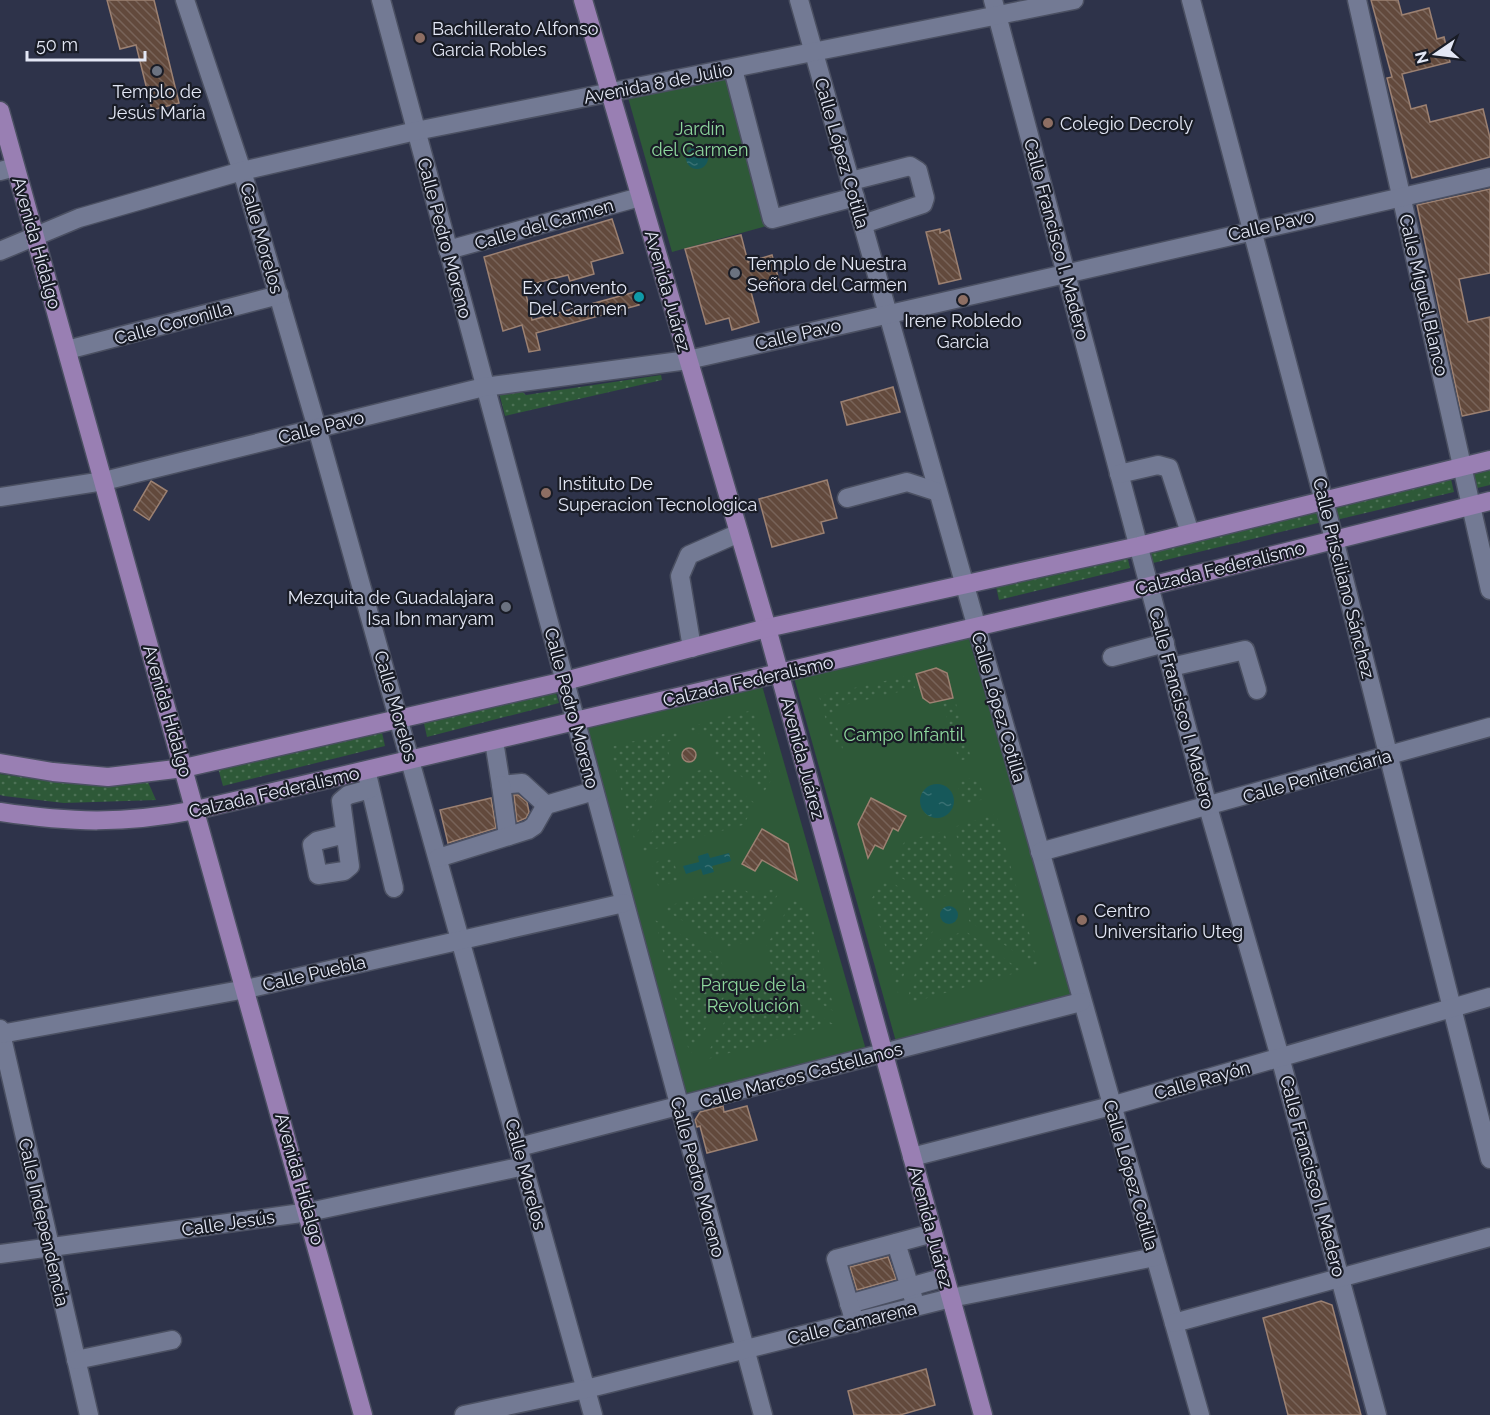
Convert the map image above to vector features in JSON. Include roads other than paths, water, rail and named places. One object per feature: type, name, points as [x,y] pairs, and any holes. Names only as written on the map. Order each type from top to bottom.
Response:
[{"type":"main road","name":"Avenida Juárez","points":[[583,0],[767,628],[984,1415]]},
{"type":"main road","name":"Avenida Hidalgo","points":[[0,111],[8,169],[35,237],[309,1212],[363,1415]]},
{"type":"main road","points":[[0,763],[53,772],[108,777],[184,768],[565,681],[767,628],[1139,546],[1490,460]]},
{"type":"main road","name":"Calzada Federalismo","points":[[0,812],[55,820],[112,822],[153,818],[196,810],[1150,586],[1334,538],[1490,501]]},
{"type":"street","name":"Calle Morelos","points":[[185,0],[242,171],[279,296],[400,718],[593,1415]]},
{"type":"street","name":"Calle Pedro Moreno","points":[[381,0],[763,1415]]},
{"type":"street","name":"Calle López Cotilla","points":[[799,0],[1200,1415]]},
{"type":"street","name":"Avenida 8 de Julio","points":[[0,251],[79,218],[242,171],[416,131],[814,54],[996,8],[1074,0]]},
{"type":"street","name":"Calle Prisciliano Sánchez","points":[[1191,0],[1324,499],[1490,1159]]},
{"type":"street","name":"Calle Miguel Blanco","points":[[1357,0],[1490,590]]},
{"type":"street","name":"Calle Francisco I. Madero","points":[[996,8],[1208,807],[1280,1057],[1377,1415]]},
{"type":"street","points":[[733,69],[772,219],[853,189],[883,172],[913,166],[918,171],[923,189],[923,204],[863,224]]},
{"type":"street","name":"Calle Pavo","points":[[0,496],[104,481],[484,387],[688,360],[1252,229],[1490,177]]},
{"type":"street","name":"Calle del Carmen","points":[[448,250],[640,197]]},
{"type":"street","name":"Calle Coronilla","points":[[67,350],[279,296]]},
{"type":"street","points":[[1119,474],[1158,465],[1169,468],[1190,533]]},
{"type":"street","points":[[846,498],[907,482],[938,492]]},
{"type":"street","points":[[692,648],[680,576],[689,555],[739,532]]},
{"type":"street","points":[[1112,657],[1165,643]]},
{"type":"street","points":[[1171,667],[1245,650],[1257,690]]},
{"type":"street","name":"Calle Penitenciaria","points":[[1040,852],[1490,727]]},
{"type":"street","points":[[494,741],[508,837]]},
{"type":"street","points":[[365,771],[394,888]]},
{"type":"street","points":[[501,785],[522,783],[546,805]]},
{"type":"street","points":[[345,834],[341,801],[344,797],[370,789]]},
{"type":"street","points":[[438,858],[508,837],[534,826],[546,805],[594,791]]},
{"type":"street","name":"Calle Puebla","points":[[1,1031],[246,988],[624,903]]},
{"type":"street","name":"Calle Rayón","points":[[912,1156],[1111,1106],[1490,997]]},
{"type":"street","name":"Calle Marcos Castellanos","points":[[519,1147],[1082,1002]]},
{"type":"street","name":"Calle Independencia","points":[[1,1031],[89,1415]]},
{"type":"street","name":"Calle Jesús","points":[[0,1254],[309,1212],[524,1166]]},
{"type":"street","points":[[855,1323],[836,1260],[933,1233]]},
{"type":"street","points":[[1174,1323],[1490,1237]]},
{"type":"street","points":[[896,1243],[916,1307]]},
{"type":"street","name":"Calle Camarena","points":[[464,1415],[586,1389],[951,1298],[1155,1257]]},
{"type":"street","points":[[849,1304],[945,1277]]},
{"type":"street","points":[[76,1360],[172,1340]]},
{"type":"water","points":[[697,147],[705,150],[708,158],[705,166],[697,169],[689,166],[686,158],[689,150]]},
{"type":"water","points":[[937,784],[949,789],[954,801],[949,813],[937,818],[925,813],[920,801],[925,789]]},
{"type":"water","points":[[708,853],[710,858],[729,853],[731,861],[712,866],[714,872],[703,875],[701,869],[686,874],[683,866],[699,862],[698,856]]},
{"type":"water","points":[[949,906],[955,909],[958,915],[955,921],[949,924],[943,921],[940,915],[943,909]]},
{"type":"place","name":"Bachillerato Alfonso Garcia Robles","points":[[420,38]]},
{"type":"place","name":"Templo de Jesús María","points":[[157,71]]},
{"type":"place","name":"Colegio Decroly","points":[[1048,123]]},
{"type":"place","name":"Templo de Nuestra Señora del Carmen","points":[[735,273]]},
{"type":"place","name":"Ex Convento Del Carmen","points":[[639,297]]},
{"type":"place","name":"Irene Robledo Garcia","points":[[963,300]]},
{"type":"place","name":"Instituto De Superacion Tecnologica","points":[[546,493]]},
{"type":"place","name":"Mezquita de Guadalajara Isa Ibn maryam","points":[[506,607]]},
{"type":"place","name":"Centro Universitario Uteg","points":[[1082,920]]},
{"type":"park label","name":"Jardín del Carmen","points":[[700,138]]},
{"type":"park label","name":"Campo Infantil","points":[[904,734]]},
{"type":"park label","name":"Parque de la Revolución","points":[[753,994]]}]
